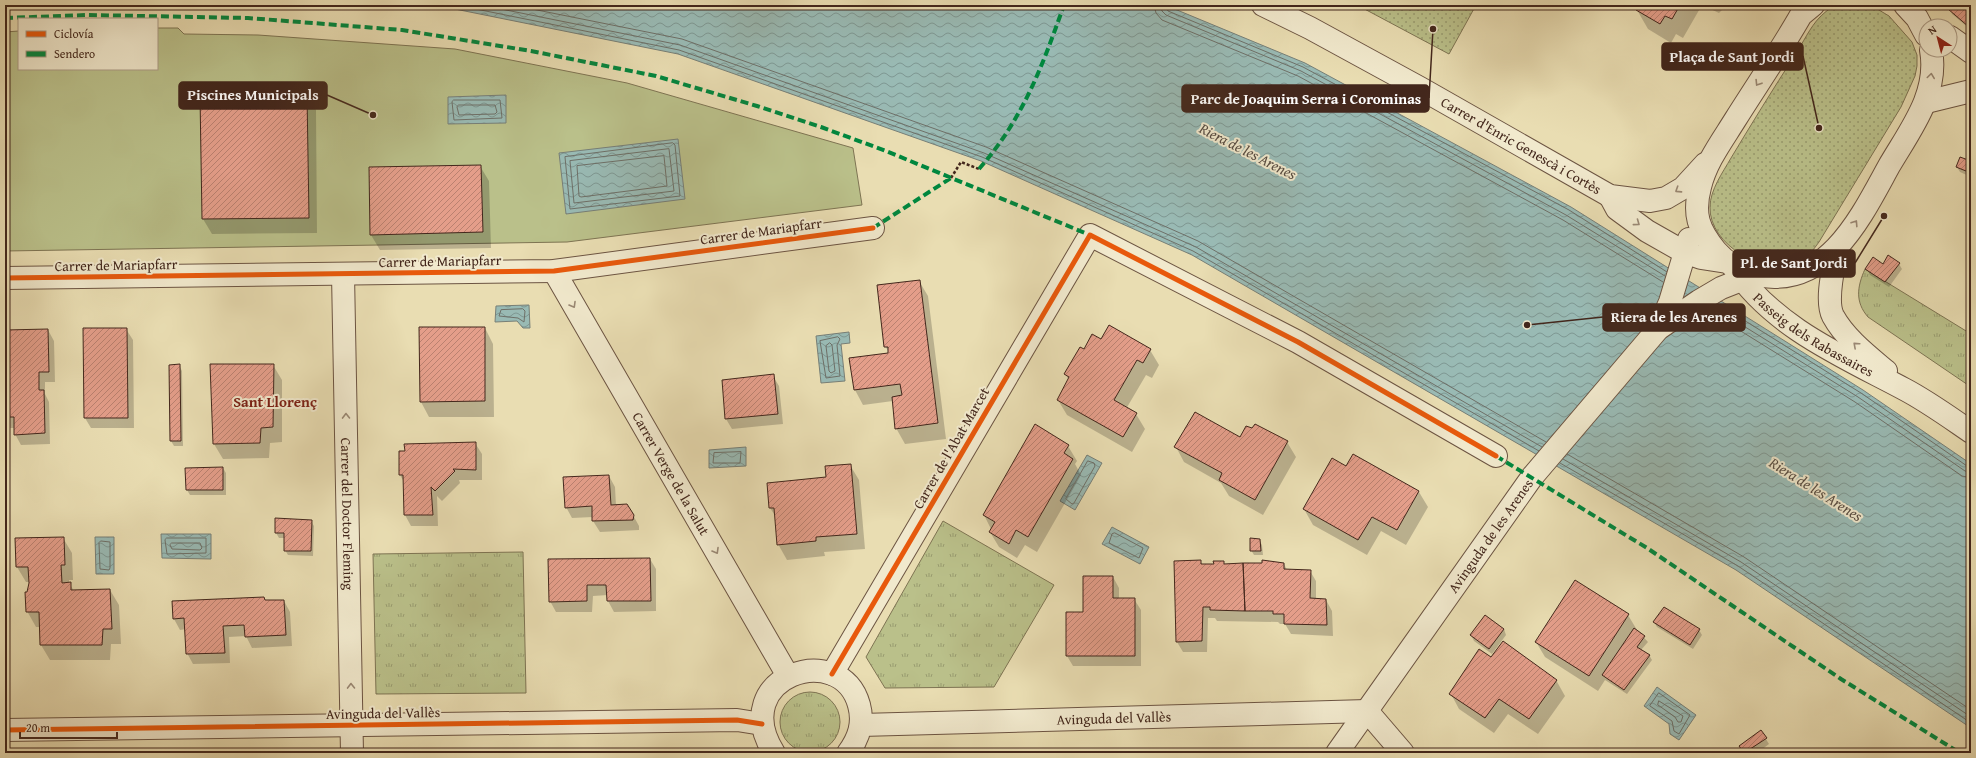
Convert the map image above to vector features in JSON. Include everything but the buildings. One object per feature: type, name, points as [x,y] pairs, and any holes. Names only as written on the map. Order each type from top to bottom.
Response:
[{"type":"street","name":"Carrer d'Enric Genescà i Cortès","points":[[1263,5],[1310,28],[1420,88],[1610,196],[1650,201],[1666,198],[1683,188],[1714,152]]},
{"type":"street","points":[[1714,152],[1806,8]]},
{"type":"street","points":[[1958,43],[1971,52]]},
{"type":"street","points":[[1837,249],[1867,205],[1926,102],[1932,66],[1932,58]]},
{"type":"street","points":[[1926,102],[1971,91]]},
{"type":"street","name":"Avinguda de les Arenes","points":[[1658,329],[1697,219],[1700,186],[1714,152]]},
{"type":"street","name":"Carrer d'Enric Genescà i Cortès","points":[[1610,196],[1618,209],[1683,257],[1701,258],[1738,270],[1775,278],[1800,274],[1837,249]]},
{"type":"street","name":"Passeig dels Rabassaires","points":[[1697,219],[1710,243],[1738,270],[1765,304],[1792,325],[1843,358],[1906,390],[1971,432]]},
{"type":"street","name":"Carrer de Mariapfarr","points":[[5,278],[554,271],[873,228]]},
{"type":"street","name":"Carrer de l'Abat Marcet","points":[[832,674],[1090,235],[1298,342],[1496,456]]},
{"type":"street","name":"Passeig dels Rabassaires","points":[[1837,249],[1831,278],[1830,293],[1832,315],[1850,339],[1906,390]]},
{"type":"street","name":"Avinguda de les Arenes","points":[[1337,753],[1532,477],[1658,329],[1721,288],[1738,270]]},
{"type":"street","name":"Carrer Verge de la Salut","points":[[554,271],[788,676]]},
{"type":"street","name":"Carrer del Doctor Fleming","points":[[343,274],[352,753]]},
{"type":"street","points":[[774,753],[766,739],[762,724],[763,709],[768,696],[776,684],[788,676],[802,671],[817,670],[832,674],[842,680],[851,689],[858,700],[861,712],[861,725],[857,741],[848,753]]},
{"type":"street","points":[[1367,711],[1403,753]]},
{"type":"street","name":"Avinguda del Vallès","points":[[861,725],[1367,711]]},
{"type":"street","name":"Avinguda del Vallès","points":[[5,730],[737,720],[762,724]]},
{"type":"path","points":[[951,178],[961,162],[979,169]]},
{"type":"green space","points":[[1357,5],[1476,5],[1449,54]]},
{"type":"green space","points":[[1837,5],[1866,5],[1874,7],[1889,16],[1912,42],[1917,55],[1915,76],[1901,107],[1819,242],[1807,257],[1797,263],[1784,266],[1769,265],[1755,261],[1728,245],[1719,234],[1712,221],[1710,207],[1712,194],[1731,158],[1810,30],[1822,15],[1830,8]]},
{"type":"green space","points":[[158,28],[178,28],[184,34],[258,35],[455,49],[627,83],[853,148],[862,205],[567,242],[5,251],[5,32],[18,31],[18,70],[158,70]]},
{"type":"green space","points":[[1865,269],[1971,334],[1971,387],[1868,317],[1859,300],[1860,282]]},
{"type":"green space","points":[[943,521],[1054,585],[994,687],[885,688],[866,657]]},
{"type":"green space","points":[[523,552],[526,693],[376,694],[373,554]]},
{"type":"green space","points":[[810,692],[827,697],[835,705],[840,722],[835,739],[827,747],[810,752],[793,747],[785,739],[780,722],[785,705],[793,697]]},
{"type":"water","points":[[435,5],[1165,5],[1305,63],[1571,207],[1863,390],[1971,464],[1971,728],[1736,570],[1192,255],[981,161],[678,54]]},
{"type":"water","points":[[506,95],[506,123],[448,124],[448,97]]},
{"type":"water","points":[[678,139],[685,199],[566,214],[559,153]]},
{"type":"water","points":[[529,305],[530,328],[523,328],[517,321],[495,322],[496,306]]},
{"type":"water","points":[[849,332],[850,343],[841,344],[845,381],[821,383],[816,336]]},
{"type":"water","points":[[746,447],[746,466],[709,468],[709,450]]},
{"type":"water","points":[[1087,455],[1102,463],[1075,510],[1060,501]]},
{"type":"water","points":[[1112,527],[1149,547],[1140,564],[1102,544]]},
{"type":"water","points":[[161,534],[211,534],[211,559],[162,558]]},
{"type":"water","points":[[95,537],[114,537],[114,574],[96,574]]},
{"type":"water","points":[[1657,687],[1696,715],[1679,740],[1670,734],[1669,724],[1644,706]]},
{"type":"marked path","points":[[979,169],[1008,131],[1030,92],[1048,50],[1064,5]]},
{"type":"marked path","points":[[5,18],[88,15],[248,18],[402,30],[531,51],[656,76],[821,127],[886,151],[1090,235]]},
{"type":"marked path","points":[[873,228],[951,178]]},
{"type":"marked path","points":[[1496,456],[1647,548],[1841,679],[1960,753]]},
{"type":"cycle path","points":[[5,278],[554,271],[873,228]]},
{"type":"cycle path","points":[[832,674],[1090,235],[1298,342],[1496,456]]},
{"type":"cycle path","points":[[5,730],[737,720],[762,724]]},
{"type":"place","name":"Parc de Joaquim Serra i Corominas","points":[[1433,29]]},
{"type":"place","name":"Piscines Municipals","points":[[373,115]]},
{"type":"place","name":"Plaça de Sant Jordi","points":[[1819,128]]},
{"type":"place","name":"Pl. de Sant Jordi","points":[[1884,216]]},
{"type":"place","name":"Riera de les Arenes","points":[[1527,325]]},
{"type":"district","name":"Sant Llorenç","points":[[275,401]]}]
